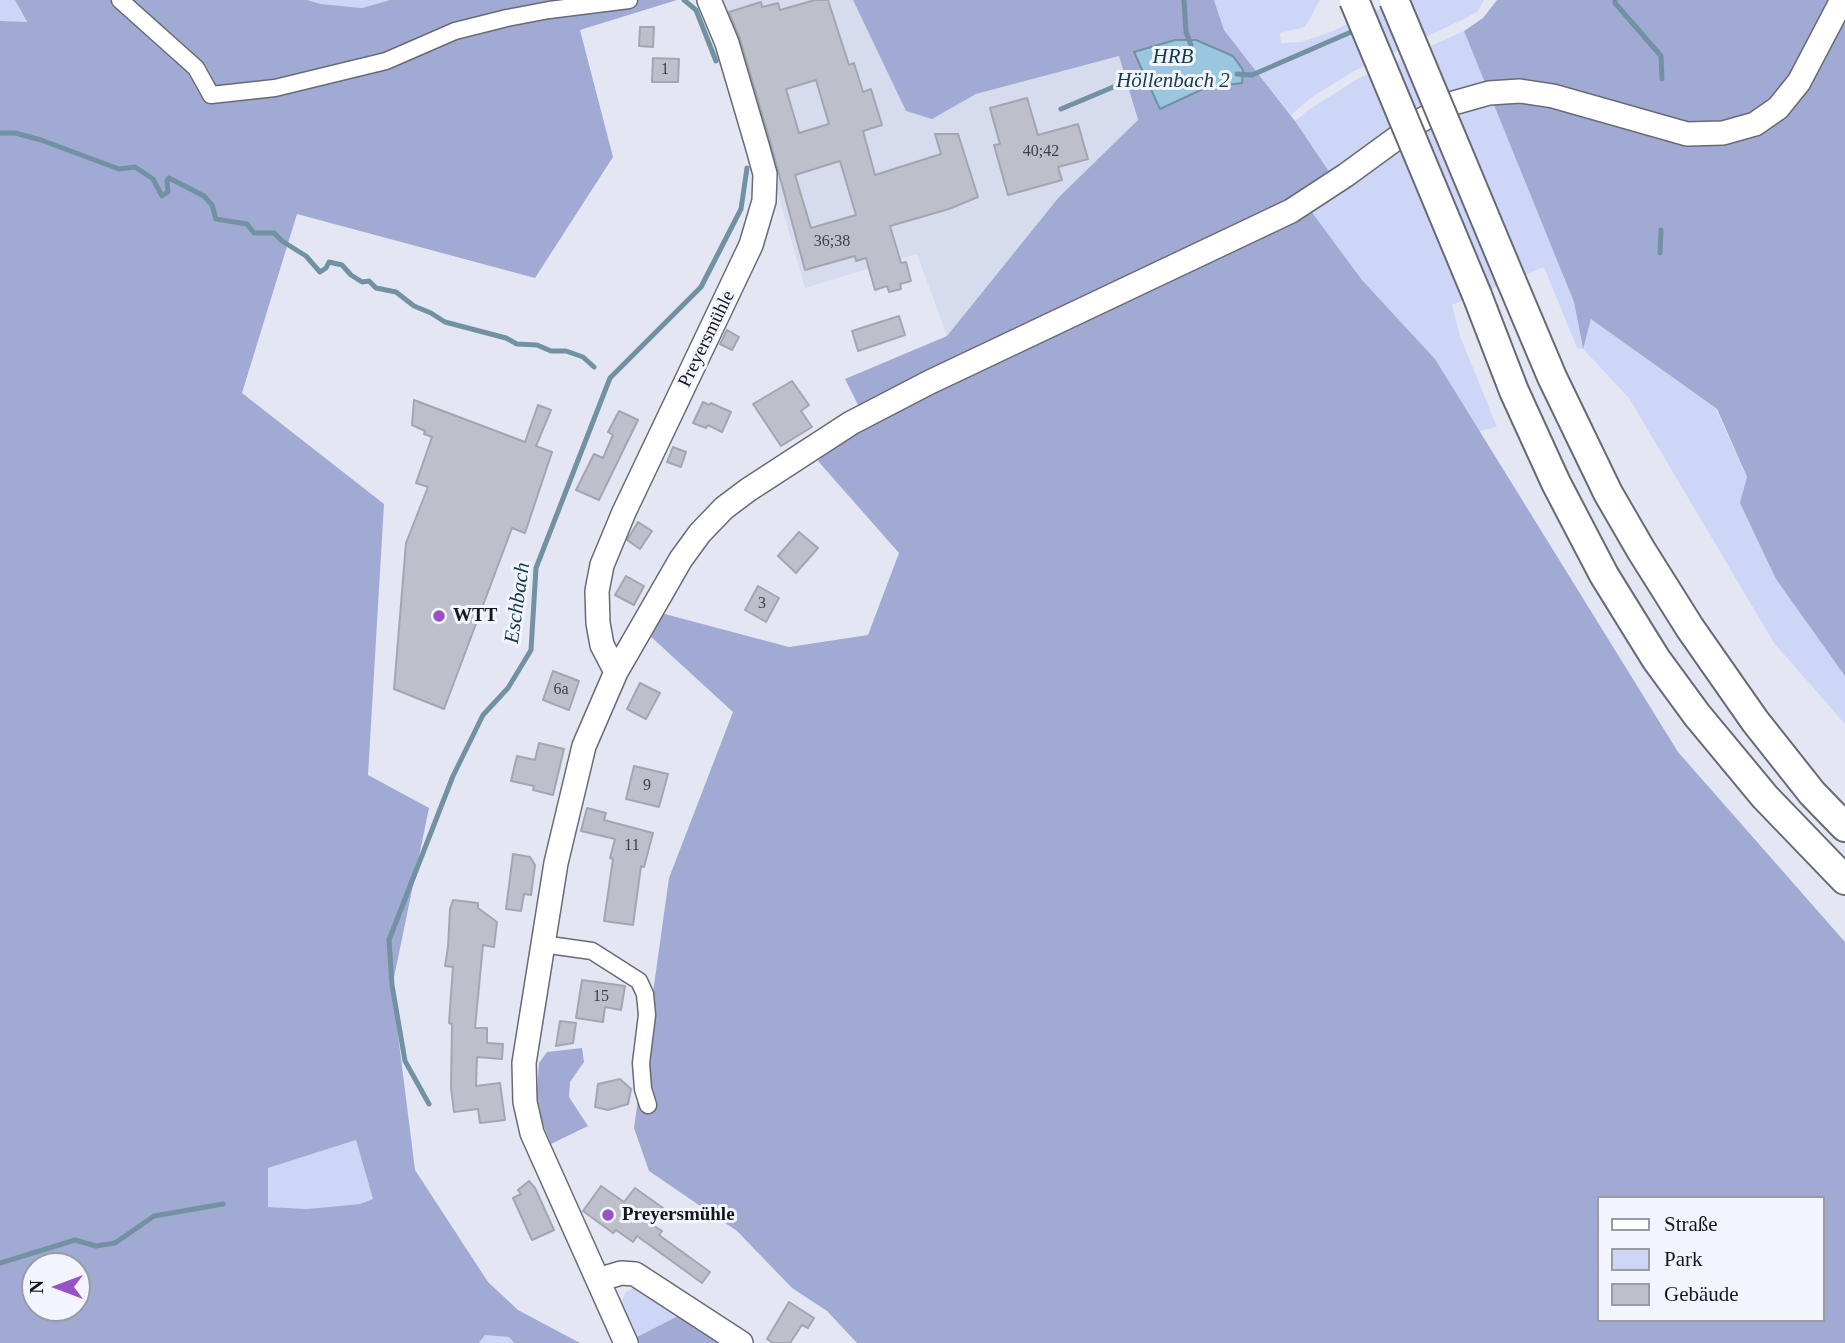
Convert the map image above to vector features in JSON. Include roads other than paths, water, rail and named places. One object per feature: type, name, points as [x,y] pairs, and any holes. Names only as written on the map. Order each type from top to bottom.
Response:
[{"type":"highway","points":[[1354,0],[1477,295],[1514,391],[1556,484],[1604,575],[1650,649],[1697,715],[1765,797],[1845,880]]},
{"type":"highway","points":[[1394,0],[1552,377],[1608,493],[1690,628],[1755,721],[1812,793],[1845,827]]},
{"type":"main road","name":"Preyersmühle","points":[[616,672],[602,645],[597,623],[597,591],[602,565],[624,512],[751,245],[764,201],[765,174],[727,43],[709,0]]},
{"type":"main road","points":[[626,1343],[532,1133],[524,1102],[526,1042],[573,783],[584,746],[616,672],[681,559],[700,533],[724,508],[748,490],[818,443],[882,405],[1291,212],[1420,121],[1450,104],[1489,93],[1520,91],[1553,96],[1687,134],[1723,134],[1751,126],[1771,114],[1792,92],[1814,57],[1842,0]]},
{"type":"main road","points":[[598,1280],[621,1273],[635,1274],[741,1343]]},
{"type":"street","points":[[120,0],[196,68],[211,95],[275,88],[386,61],[455,31],[476,25],[549,10],[629,0]]},
{"type":"street","points":[[542,944],[592,951],[639,981],[645,994],[647,1015],[641,1063],[643,1089],[648,1105]]},
{"type":"water","name":"HRB Höllenbach 2","points":[[1175,40],[1196,40],[1233,56],[1243,70],[1242,83],[1205,88],[1160,109],[1134,52]]},
{"type":"waterway","name":"Eschbach","points":[[684,0],[696,10],[716,61]]},
{"type":"waterway","points":[[1184,0],[1186,32],[1191,45]]},
{"type":"waterway","points":[[1615,0],[1661,56],[1662,79]]},
{"type":"waterway","points":[[1237,74],[1252,75],[1358,29]]},
{"type":"waterway","points":[[1061,109],[1130,80]]},
{"type":"waterway","points":[[0,133],[15,133],[41,140],[119,169],[135,167],[153,179],[162,196],[168,192],[169,178],[204,196],[212,205],[216,219],[247,224],[254,233],[274,233],[306,256],[320,272],[329,262],[342,265],[362,282],[369,281],[376,288],[396,292],[414,306],[445,322],[506,338],[517,344],[537,345],[551,351],[566,351],[583,357],[594,367]]},
{"type":"waterway","name":"Eschbach","points":[[429,1104],[405,1061],[392,985],[389,940],[453,776],[483,715],[508,688],[531,650],[536,568],[610,378],[701,287],[741,209],[747,168]]},
{"type":"waterway","points":[[1660,253],[1661,230]]},
{"type":"waterway","points":[[0,1263],[75,1240],[96,1246],[115,1243],[154,1216],[223,1204]]},
{"type":"place","name":"WTT","points":[[439,616]]},
{"type":"place","name":"Preyersmühle","points":[[608,1215]]}]
